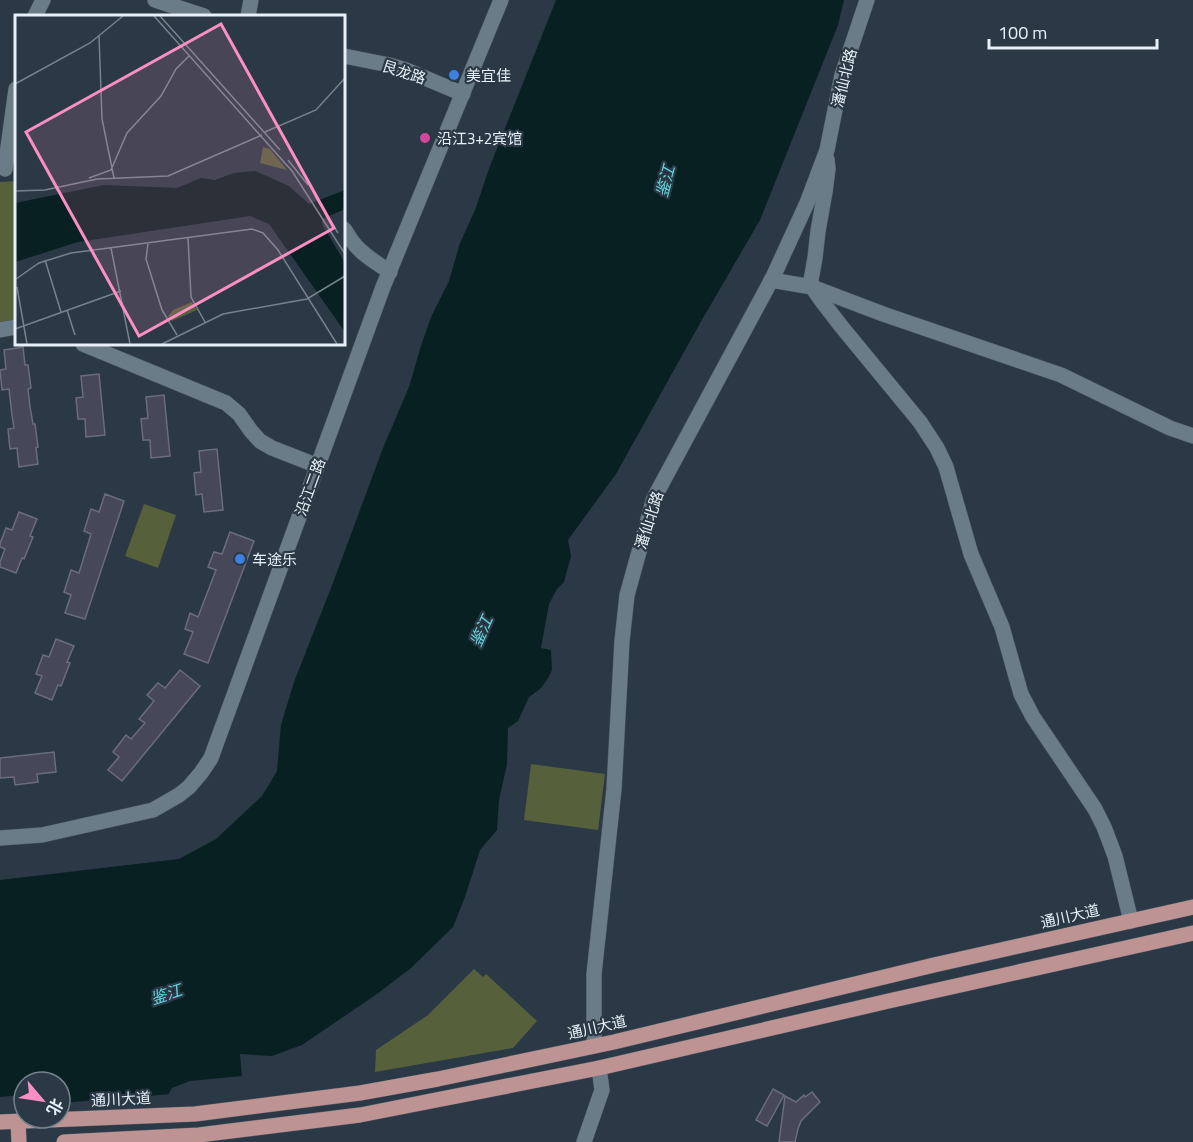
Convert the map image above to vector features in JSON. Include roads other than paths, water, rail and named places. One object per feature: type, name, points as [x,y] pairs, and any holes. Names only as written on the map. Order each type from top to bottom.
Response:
[{"type":"main road","name":"通川大道","points":[[72,1120],[195,1114],[360,1093],[438,1079],[594,1046],[934,965],[1193,907]]},
{"type":"main road","points":[[64,1142],[199,1135],[360,1115],[599,1068],[881,1002],[1193,933]]},
{"type":"street","points":[[36,15],[43,0]]},
{"type":"street","points":[[248,15],[251,0]]},
{"type":"street","name":"沿江二路","points":[[0,838],[42,835],[153,810],[189,787],[211,758],[390,272],[501,0]]},
{"type":"street","name":"潘仙北路","points":[[594,1046],[594,974],[614,789],[622,641],[627,596],[654,498],[771,280],[807,203],[827,150],[842,75],[867,0]]},
{"type":"street","points":[[163,7],[199,15]]},
{"type":"street","name":"艮龙路","points":[[345,56],[406,70],[463,94]]},
{"type":"street","points":[[7,169],[15,98]]},
{"type":"street","points":[[827,150],[828,169],[811,280],[812,287],[920,422],[937,448],[946,467],[971,554],[1002,627],[1021,694],[1033,717],[1095,809],[1114,856],[1131,921]]},
{"type":"street","points":[[345,231],[351,241],[390,272]]},
{"type":"street","points":[[771,280],[812,287],[1061,375],[1170,428],[1193,436]]},
{"type":"street","points":[[0,330],[15,327]]},
{"type":"street","points":[[85,345],[226,403],[239,414],[261,441],[272,448],[318,466]]},
{"type":"street","points":[[584,1142],[602,1090],[599,1068]]},
{"type":"water","name":"鉴江","points":[[556,0],[844,0],[838,25],[760,220],[616,474],[568,540],[571,556],[564,582],[557,589],[549,604],[541,648],[551,650],[552,670],[540,689],[529,697],[518,721],[508,728],[507,764],[499,800],[497,830],[480,850],[453,927],[411,968],[302,1045],[272,1056],[240,1054],[242,1076],[190,1081],[172,1088],[161,1106],[72,1109],[72,1070],[12,1070],[12,1096],[0,1097],[0,880],[179,859],[216,839],[262,796],[277,771],[281,725],[294,682],[383,448],[409,387],[431,317],[449,281],[460,243],[475,210],[490,166]]},
{"type":"place","name":"美宜佳","points":[[454,75]]},
{"type":"place","name":"沿江3+2宾馆","points":[[425,138]]},
{"type":"place","name":"车途乐","points":[[240,559]]}]
